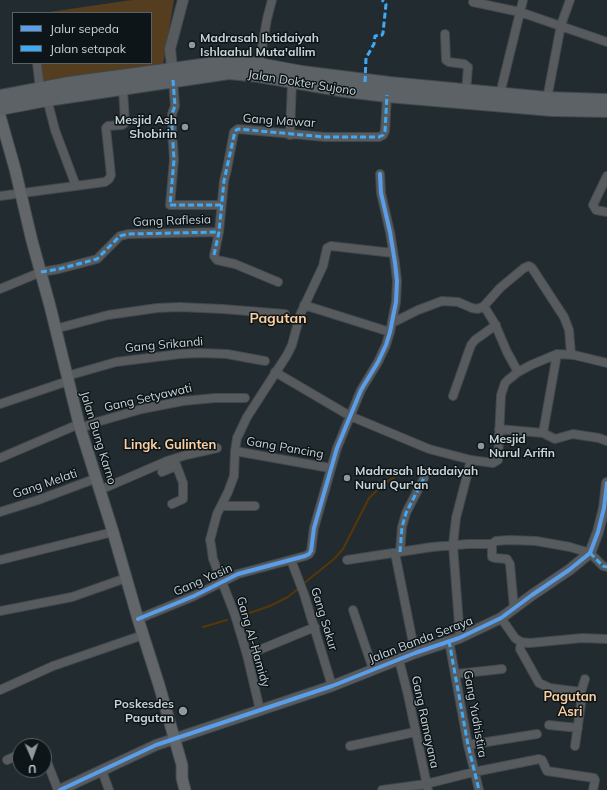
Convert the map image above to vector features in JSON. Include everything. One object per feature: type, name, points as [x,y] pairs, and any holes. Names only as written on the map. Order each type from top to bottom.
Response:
[{"type":"highway","points":[[43,94],[172,75],[231,62],[259,65],[451,96],[466,92],[547,99],[607,101]]},
{"type":"highway","name":"Jalan Dokter Sujono","points":[[2,105],[43,94],[123,88],[172,75],[229,72],[259,75],[387,95],[451,96],[552,109],[607,110]]},
{"type":"main road","name":"Jalan Bung Karno","points":[[2,105],[40,272],[80,426],[97,478],[174,739],[192,790]]},
{"type":"main road","name":"Jalan Bung Karno","points":[[182,765],[182,778],[185,790]]},
{"type":"street","points":[[183,0],[170,49],[175,106],[172,114],[174,160],[170,204],[172,206],[221,205]]},
{"type":"street","points":[[259,65],[272,0]]},
{"type":"street","points":[[500,94],[523,0]]},
{"type":"street","points":[[547,99],[561,25],[570,0]]},
{"type":"street","points":[[472,2],[520,12],[607,42]]},
{"type":"street","points":[[445,34],[446,60],[449,62],[464,64],[468,67],[466,92]]},
{"type":"street","points":[[37,64],[43,94],[76,186]]},
{"type":"street","points":[[290,135],[292,81]]},
{"type":"street","points":[[0,196],[76,186],[106,181],[109,179],[111,175],[106,129],[108,126],[122,125],[124,123],[123,88]]},
{"type":"street","name":"Gang Mawar","points":[[278,282],[234,264],[217,260],[214,255],[219,232],[224,181],[234,132],[238,129],[290,135],[325,137],[380,136],[385,131],[387,95]]},
{"type":"street","points":[[330,468],[360,390],[378,362],[386,345],[396,302],[397,280],[390,232],[381,193],[380,174]]},
{"type":"street","points":[[607,176],[593,205],[596,210],[607,212]]},
{"type":"street","name":"Gang Raflesia","points":[[0,289],[40,272],[59,269],[97,259],[120,236],[128,234],[219,232]]},
{"type":"street","name":"Gang Al-Hamidy","points":[[260,710],[247,655],[235,615],[213,559],[210,545],[217,514],[234,476],[237,438],[243,424],[292,346],[300,315],[323,266],[327,249],[329,247],[393,254]]},
{"type":"street","points":[[392,323],[418,310],[442,301],[458,302],[478,309],[484,306],[500,288],[524,268],[531,267],[560,309],[569,326],[570,354]]},
{"type":"street","points":[[304,305],[390,332]]},
{"type":"street","points":[[484,306],[488,310],[496,325],[507,352],[518,372]]},
{"type":"street","points":[[56,329],[108,315],[179,307],[285,314]]},
{"type":"street","points":[[453,396],[471,345],[496,325]]},
{"type":"street","name":"Gang Srikandi","points":[[0,404],[116,362],[180,354],[201,353],[227,354],[265,361]]},
{"type":"street","points":[[275,372],[350,416],[429,449],[471,460],[493,463],[498,460],[501,395],[505,383],[518,372],[540,360],[557,354],[570,354],[607,363]]},
{"type":"street","points":[[543,433],[557,354]]},
{"type":"street","name":"Gang Setyawati","points":[[0,458],[80,426],[134,411],[183,401],[215,398],[245,398]]},
{"type":"street","points":[[499,429],[543,433],[555,439],[573,434],[607,440]]},
{"type":"street","points":[[100,490],[217,448]]},
{"type":"street","name":"Gang Pancing","points":[[235,451],[330,468]]},
{"type":"street","points":[[460,638],[453,545],[456,518],[471,460]]},
{"type":"street","points":[[162,472],[175,463]]},
{"type":"street","points":[[172,504],[183,499],[183,483],[175,463]]},
{"type":"street","name":"Gang Yasin","points":[[138,619],[191,597],[238,574],[309,554],[311,551],[314,528],[330,468]]},
{"type":"street","name":"Gang Melati","points":[[0,512],[44,498],[97,478]]},
{"type":"street","points":[[415,653],[397,552],[406,513],[424,478]]},
{"type":"street","points":[[590,553],[598,532],[604,508],[607,483]]},
{"type":"street","points":[[221,506],[255,506]]},
{"type":"street","points":[[0,560],[113,532]]},
{"type":"street","points":[[347,560],[453,545],[492,544],[497,540],[536,541],[570,547],[590,553],[603,566],[607,567]]},
{"type":"street","points":[[492,544],[492,557],[507,559],[510,564],[514,608]]},
{"type":"street","name":"Jalan Banda Seraya","points":[[63,789],[156,745],[332,686],[372,669],[460,638],[500,618],[569,570],[590,553]]},
{"type":"street","name":"Gang Sakur","points":[[291,560],[315,627],[332,686]]},
{"type":"street","points":[[0,611],[72,597],[126,578]]},
{"type":"street","points":[[353,610],[372,669]]},
{"type":"street","points":[[500,618],[515,638],[521,642],[530,643],[582,638],[607,639]]},
{"type":"street","points":[[247,655],[315,627]]},
{"type":"street","points":[[0,690],[53,666],[143,634]]},
{"type":"street","name":"Gang Yudhistira","points":[[449,642],[468,745],[479,790]]},
{"type":"street","points":[[521,642],[520,650],[539,684],[550,688],[581,692]]},
{"type":"street","name":"Gang Ramayana","points":[[399,660],[408,695],[427,787]]},
{"type":"street","points":[[456,674],[502,669]]},
{"type":"street","points":[[575,746],[581,704],[581,692],[585,679]]},
{"type":"street","points":[[549,725],[578,728]]},
{"type":"street","points":[[350,746],[415,732]]},
{"type":"street","points":[[468,745],[537,734]]},
{"type":"street","points":[[7,760],[12,758]]},
{"type":"street","points":[[382,790],[427,787],[474,772],[538,759],[542,760],[547,772],[594,778],[593,790]]},
{"type":"street","points":[[52,769],[63,789]]},
{"type":"street","points":[[102,771],[109,790]]},
{"type":"shaded area","points":[[132,0],[174,0],[163,65],[42,84],[38,64],[152,64],[152,12],[49,12]]},
{"type":"waterway","points":[[303,584],[334,559],[343,549],[369,498],[386,482],[394,478]]},
{"type":"waterway","points":[[238,617],[270,606],[288,597],[298,589]]},
{"type":"waterway","points":[[203,627],[227,620]]},
{"type":"marked path","points":[[365,82],[366,58],[374,44],[375,36],[382,35],[383,33],[386,4],[382,0]]},
{"type":"marked path","points":[[173,80],[175,106],[172,114],[172,136],[174,160],[170,205],[221,205]]},
{"type":"marked path","points":[[214,255],[219,232],[224,181],[235,131],[238,129],[325,137],[379,137],[383,135],[385,131],[387,95]]},
{"type":"marked path","points":[[41,272],[97,259],[120,236],[128,234],[219,232]]},
{"type":"marked path","points":[[400,552],[402,527],[406,513],[424,478]]},
{"type":"marked path","points":[[590,553],[603,566],[607,567]]},
{"type":"marked path","points":[[449,641],[468,745],[479,790]]},
{"type":"cycle path","points":[[138,619],[194,596],[238,574],[305,556],[311,551],[314,528],[337,448],[361,390],[378,362],[386,345],[396,302],[397,281],[395,263],[381,193],[380,174]]},
{"type":"cycle path","points":[[60,790],[156,745],[332,686],[415,653],[459,638],[501,618],[569,570],[590,553],[598,532],[604,508],[607,483]]},
{"type":"place","name":"Madrasah Ibtidaiyah Ishlaahul Muta'allim","points":[[192,45]]},
{"type":"place","name":"Mesjid Ash Shobirin","points":[[185,127]]},
{"type":"place","name":"Mesjid Nurul Arifin","points":[[481,446]]},
{"type":"place","name":"Madrasah Ibtadaiyah Nurul Qur'an","points":[[347,478]]},
{"type":"place","name":"Poskesdes Pagutan","points":[[183,711]]},
{"type":"district","name":"Pagutan","points":[[278,319]]},
{"type":"district","name":"Lingk. Gulinten","points":[[170,445]]},
{"type":"district","name":"Pagutan Asri","points":[[570,704]]}]
